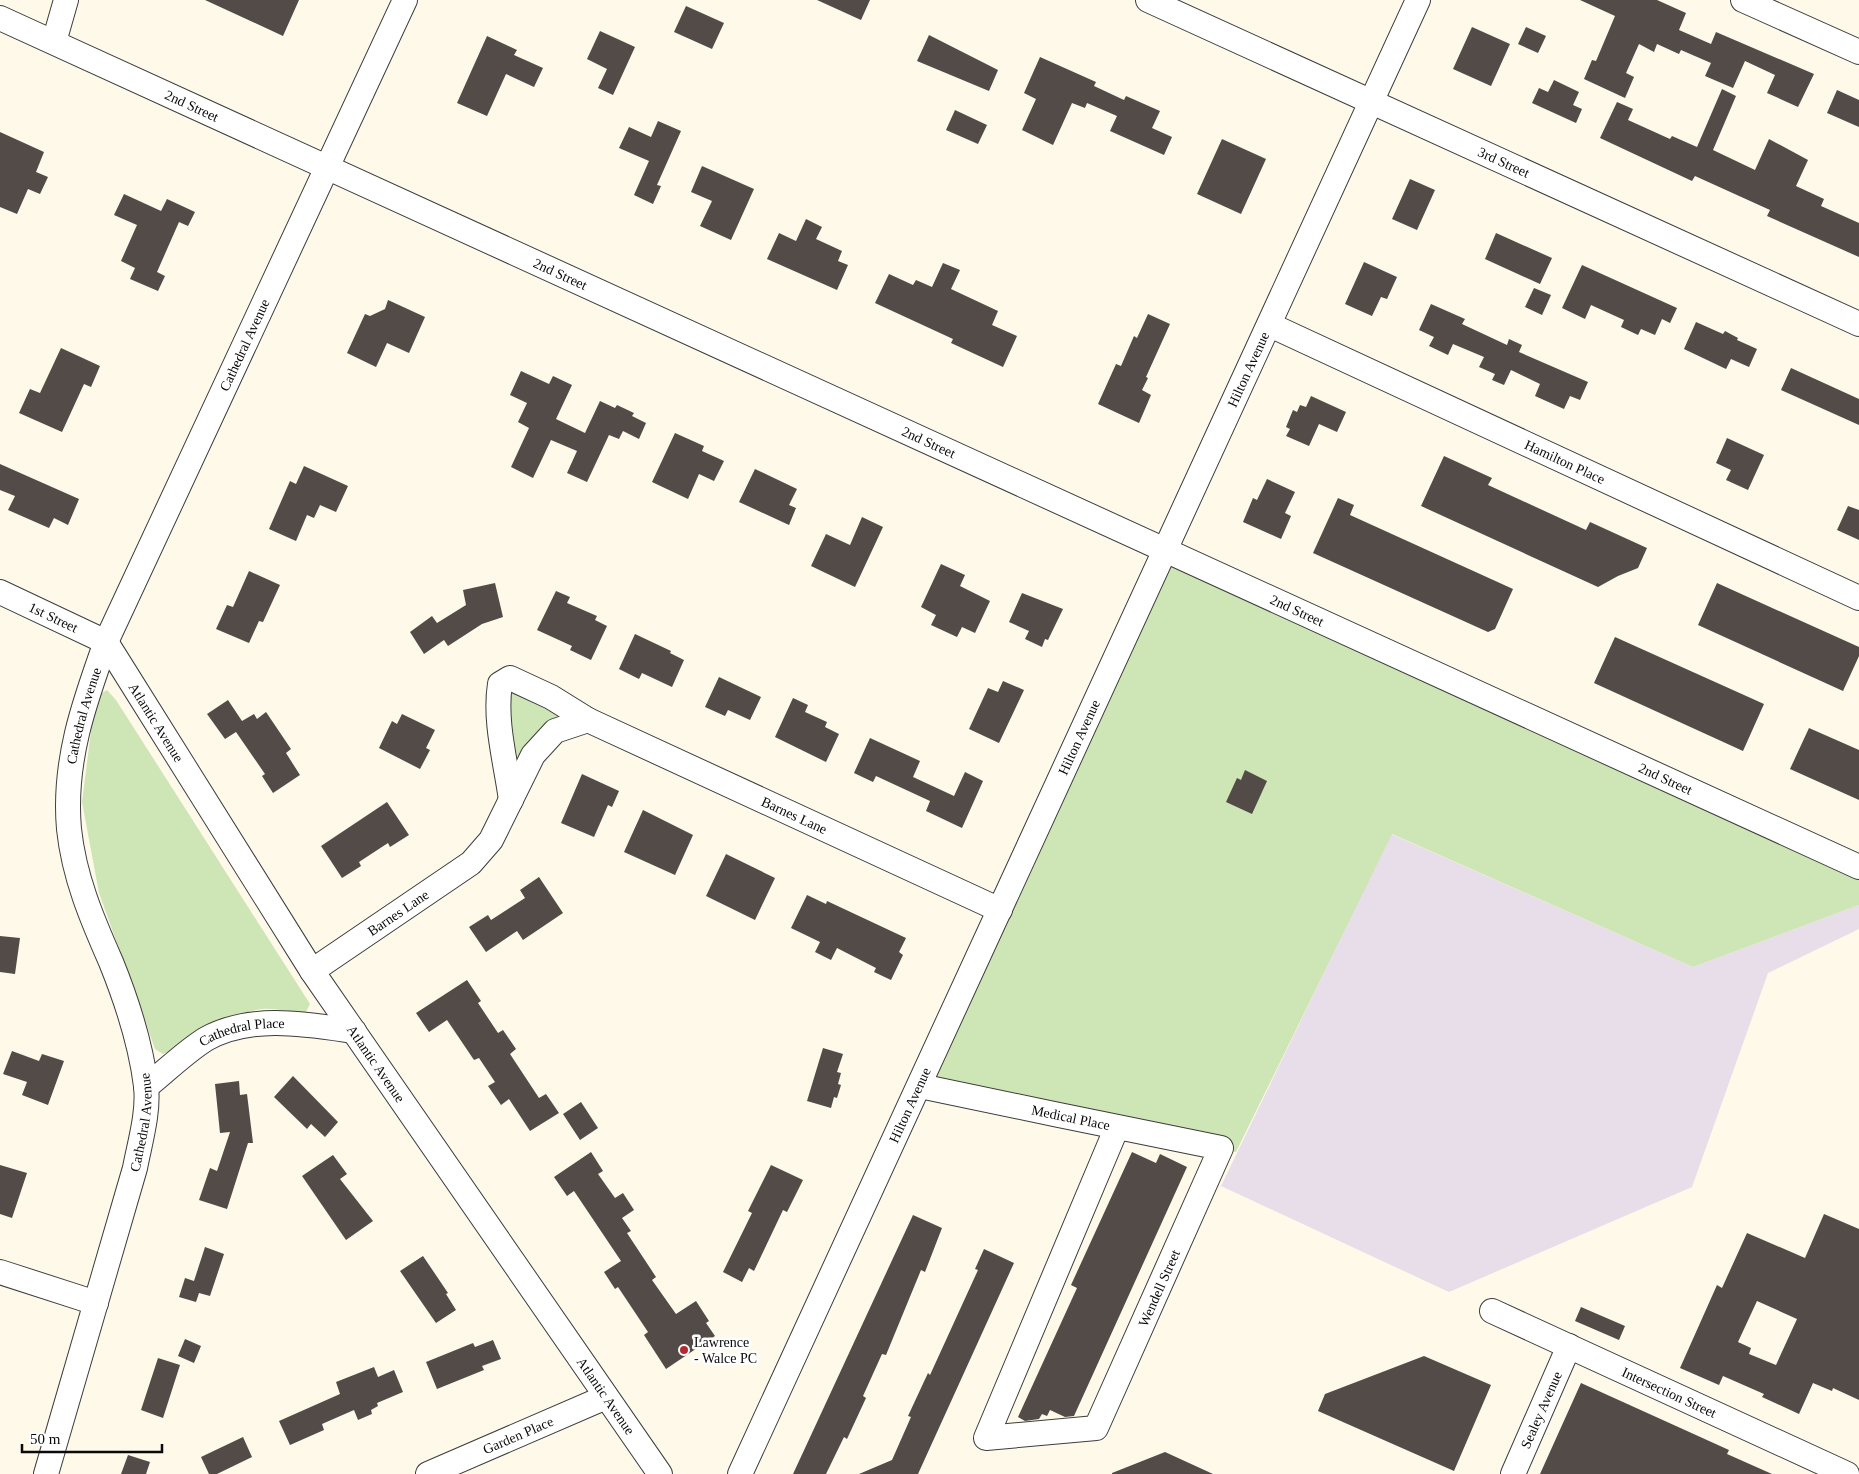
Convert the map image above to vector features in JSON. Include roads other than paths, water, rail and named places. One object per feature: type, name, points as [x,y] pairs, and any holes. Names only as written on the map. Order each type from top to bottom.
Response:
[{"type":"street","points":[[54,42],[66,0]]},
{"type":"street","name":"Cathedral Avenue","points":[[46,1474],[135,1168],[142,1128],[146,1087],[125,1000],[92,921],[79,881],[69,830],[68,793],[74,740],[79,717],[106,642],[404,0]]},
{"type":"street","name":"3rd Street","points":[[1148,0],[1859,324]]},
{"type":"street","name":"Hilton Avenue","points":[[740,1474],[1418,0]]},
{"type":"street","points":[[1744,0],[1859,52]]},
{"type":"street","name":"2nd Street","points":[[0,18],[328,166],[1165,551],[1859,867]]},
{"type":"street","name":"Hamilton Place","points":[[1270,325],[1859,598]]},
{"type":"street","name":"1st Street","points":[[0,592],[106,642]]},
{"type":"street","name":"Atlantic Avenue","points":[[106,642],[312,971],[660,1474]]},
{"type":"street","name":"Barnes Lane","points":[[511,800],[500,717],[500,684],[510,678],[550,697],[588,720],[1000,910]]},
{"type":"street","name":"Barnes Lane","points":[[312,971],[471,863],[491,840],[532,755],[554,731],[588,720]]},
{"type":"street","name":"Cathedral Place","points":[[146,1087],[206,1040],[224,1031],[252,1024],[302,1023],[354,1031]]},
{"type":"street","name":"Medical Place","points":[[920,1086],[1221,1148]]},
{"type":"street","name":"Wendell Street","points":[[1117,1127],[986,1438],[1096,1428],[1221,1148]]},
{"type":"street","points":[[0,1272],[96,1303]]},
{"type":"street","name":"Intersection Street","points":[[1492,1311],[1847,1474]]},
{"type":"street","name":"Sealey Avenue","points":[[1513,1474],[1569,1346]]},
{"type":"street","name":"Garden Place","points":[[428,1474],[606,1397]]},
{"type":"place","name":"Lawrence - Walce PC","points":[[684,1350]]}]
